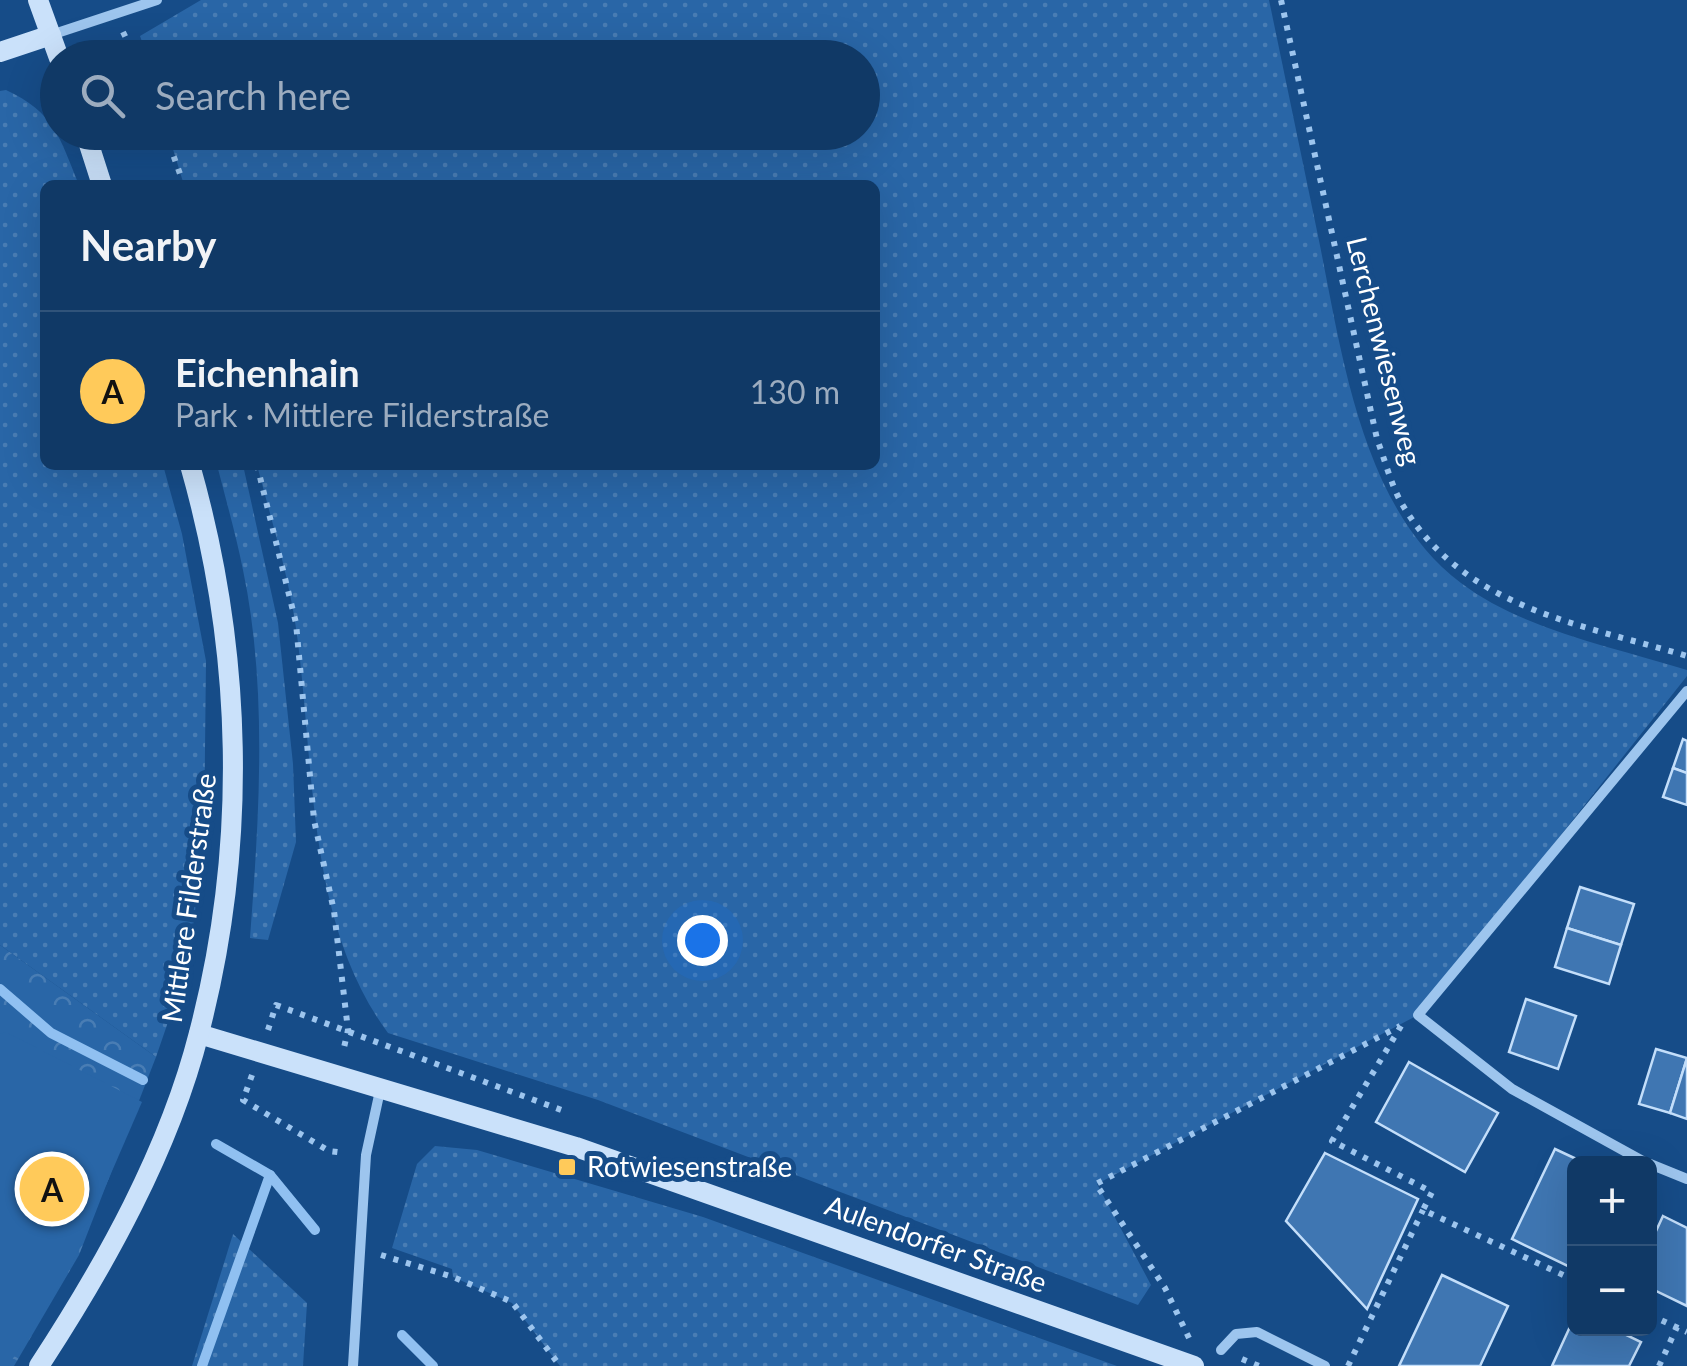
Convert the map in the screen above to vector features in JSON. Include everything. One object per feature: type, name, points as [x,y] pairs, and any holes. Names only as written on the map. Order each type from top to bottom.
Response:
[{"type":"main road","points":[[38,0],[53,40]]},
{"type":"main road","points":[[0,52],[51,35]]},
{"type":"main road","points":[[90,150],[100,180]]},
{"type":"main road","name":"Mittlere Filderstraße","points":[[39,1366],[113,1242],[164,1133],[199,1034],[230,848],[236,771],[231,682],[219,588],[191,470]]},
{"type":"main road","name":"Aulendorfer Straße","points":[[199,1034],[339,1073],[699,1188],[1189,1364]]},
{"type":"street","points":[[51,35],[157,0]]},
{"type":"street","points":[[1634,1156],[1512,1090],[1418,1016],[1687,692]]},
{"type":"street","points":[[353,1366],[366,1155],[381,1086]]},
{"type":"street","points":[[1657,1167],[1687,1180]]},
{"type":"street","points":[[1221,1350],[1236,1334],[1257,1332],[1325,1366]]},
{"type":"path","name":"Lerchenwiesenweg","points":[[1281,0],[1377,439],[1401,502],[1453,565],[1505,599],[1573,627],[1687,656]]},
{"type":"path","points":[[172,150],[182,180]]},
{"type":"path","points":[[257,470],[296,623],[314,820],[334,911],[348,1030],[339,1073]]},
{"type":"path","points":[[1189,1364],[1190,1338],[1166,1288],[1096,1184],[1418,1016]]},
{"type":"path","points":[[1348,1366],[1432,1192],[1332,1141],[1401,1025]]},
{"type":"path","points":[[1423,1210],[1567,1277]]},
{"type":"path","points":[[358,1250],[453,1277],[512,1302],[560,1366]]},
{"type":"path","points":[[1657,1317],[1687,1332]]},
{"type":"path","points":[[1659,1366],[1677,1327]]},
{"type":"green space","points":[[201,0],[1269,0],[1346,372],[1377,468],[1399,512],[1427,551],[1461,583],[1486,599],[1570,636],[1687,670],[1687,676],[1418,1015],[1097,1184],[1151,1285],[1138,1305],[598,1100],[388,1033],[361,989],[341,941],[327,890],[293,607],[258,470],[880,470],[880,180],[182,180],[173,150],[880,150],[880,40],[141,40],[140,36]]},
{"type":"green space","points":[[0,91],[22,98],[40,112],[40,150],[64,150],[77,180],[40,180],[40,470],[164,470],[182,534],[206,661],[204,837],[189,961],[156,1057],[0,945]]},
{"type":"green space","points":[[218,470],[244,470],[278,623],[293,764],[296,842],[268,940],[250,938],[259,707],[251,615]]},
{"type":"green space","points":[[0,945],[156,1057],[79,1255],[14,1366],[0,1366]]},
{"type":"green space","points":[[6,1032],[142,1102],[67,1275],[8,1366],[0,1366],[0,1034]]},
{"type":"green space","points":[[435,1146],[477,1150],[703,1217],[1117,1366],[560,1366],[512,1303],[453,1277],[452,1269],[392,1248],[417,1164]]},
{"type":"green space","points":[[233,1234],[307,1303],[303,1366],[192,1366]]},
{"type":"building","points":[[1683,739],[1687,741],[1687,773],[1673,768]]},
{"type":"building","points":[[1673,768],[1687,773],[1687,805],[1663,797]]},
{"type":"building","points":[[1580,887],[1634,904],[1621,945],[1567,928]]},
{"type":"building","points":[[1567,928],[1621,945],[1609,984],[1555,967]]},
{"type":"building","points":[[1526,999],[1576,1016],[1558,1069],[1509,1052]]},
{"type":"building","points":[[1656,1049],[1687,1058],[1670,1113],[1639,1104]]},
{"type":"building","points":[[1687,1058],[1687,1119],[1670,1113]]},
{"type":"building","points":[[1409,1062],[1498,1113],[1465,1172],[1376,1122]]},
{"type":"building","points":[[1555,1149],[1570,1156],[1567,1266],[1512,1239]]},
{"type":"building","points":[[1325,1153],[1418,1199],[1367,1309],[1286,1221]]},
{"type":"building","points":[[1663,1216],[1687,1228],[1687,1306],[1657,1291],[1657,1229]]},
{"type":"building","points":[[1442,1275],[1508,1306],[1480,1366],[1399,1366]]},
{"type":"building","points":[[1567,1333],[1629,1336],[1641,1342],[1629,1366],[1552,1366]]},
{"type":"waterway","points":[[0,989],[51,1033],[143,1080]]},
{"type":"waterway","points":[[216,1144],[270,1175],[315,1230]]},
{"type":"waterway","points":[[202,1366],[270,1175]]},
{"type":"waterway","points":[[402,1335],[433,1366]]},
{"type":"place","name":"Rotwiesenstraße","points":[[567,1167]]},
{"type":"place","name":"Eichenhain","points":[[52,1189]]}]
